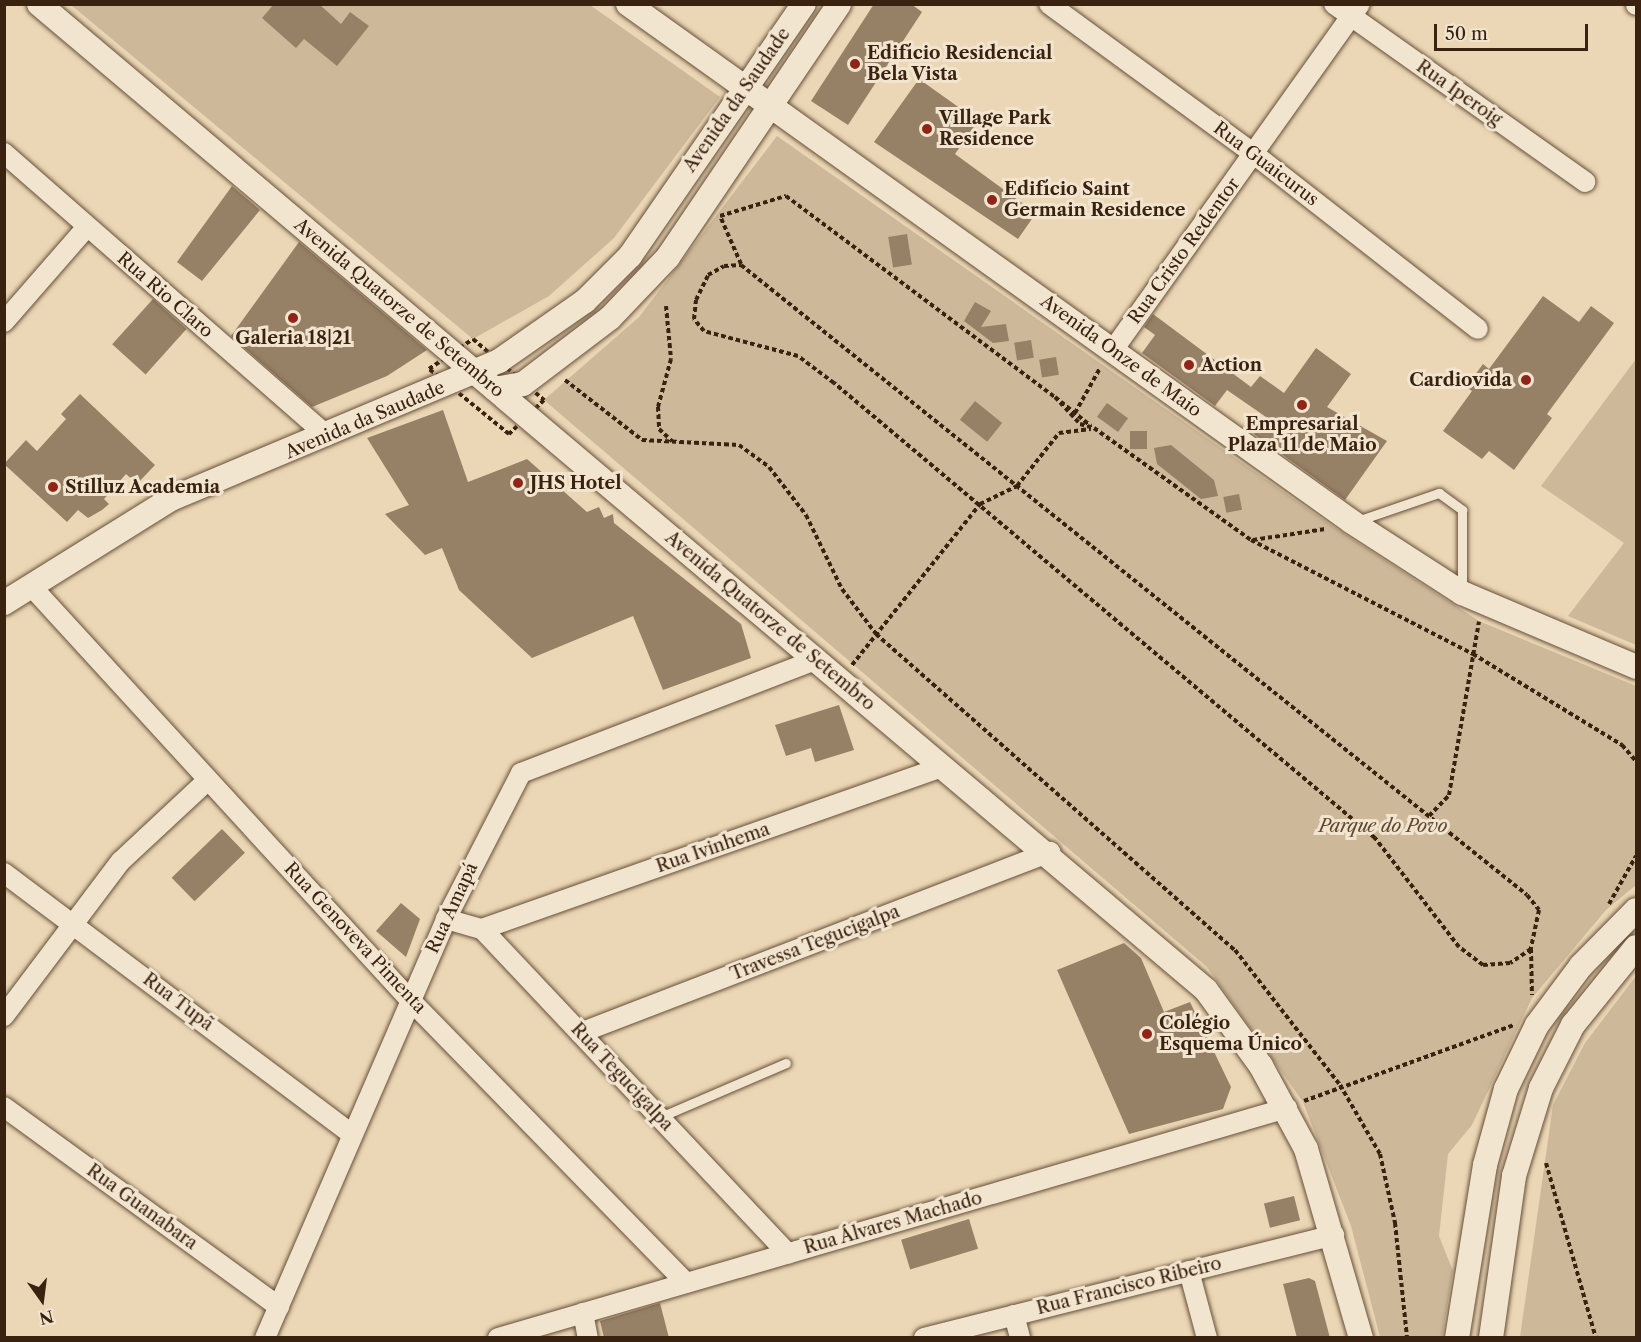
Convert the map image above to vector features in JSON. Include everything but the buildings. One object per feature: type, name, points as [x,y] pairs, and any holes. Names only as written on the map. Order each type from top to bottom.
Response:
[{"type":"street","name":"Avenida Quatorze de Setembro","points":[[39,4],[943,767],[1050,852],[1206,990],[1287,1108],[1306,1149],[1334,1235],[1361,1338]]},
{"type":"street","name":"Avenida Onze de Maio","points":[[628,4],[1113,350],[1343,525],[1462,593],[1636,668]]},
{"type":"street","name":"Avenida da Saudade","points":[[4,603],[171,500],[474,372],[585,301],[630,256],[804,4]]},
{"type":"street","name":"Avenida da Saudade","points":[[495,389],[523,384],[610,318],[668,257],[839,4]]},
{"type":"street","name":"Rua Guaicurus","points":[[1049,4],[1254,154],[1478,329]]},
{"type":"street","name":"Rua Iperoig","points":[[1334,4],[1355,11],[1585,182]]},
{"type":"street","name":"Rua Cristo Redentor","points":[[1113,350],[1355,11]]},
{"type":"street","name":"Rua Rio Claro","points":[[4,153],[327,436]]},
{"type":"street","points":[[4,322],[87,227]]},
{"type":"street","name":"Rua Genoveva Pimenta","points":[[31,586],[410,1000],[686,1283]]},
{"type":"street","name":"Rua Amapá","points":[[265,1338],[350,1133],[446,919],[521,773],[816,660]]},
{"type":"street","name":"Rua Ivinhema","points":[[482,929],[943,767]]},
{"type":"street","points":[[4,1016],[122,861],[208,780]]},
{"type":"street","name":"Travessa Tegucigalpa","points":[[580,1033],[1050,852]]},
{"type":"street","name":"Rua Tupã","points":[[4,873],[75,923],[350,1133]]},
{"type":"street","points":[[1457,1338],[1485,1165],[1506,1089],[1537,1025],[1581,966],[1636,910]]},
{"type":"street","points":[[446,919],[482,929]]},
{"type":"street","name":"Rua Tegucigalpa","points":[[482,929],[788,1254]]},
{"type":"street","points":[[1491,1338],[1514,1176],[1541,1088],[1573,1024],[1636,947]]},
{"type":"street","name":"Rua Guanabara","points":[[4,1107],[279,1307]]},
{"type":"street","name":"Rua Álvares Machado","points":[[498,1338],[1287,1108]]},
{"type":"street","name":"Rua Francisco Ribeiro","points":[[924,1338],[1334,1235]]},
{"type":"street","points":[[1189,1271],[1207,1338]]},
{"type":"street","points":[[584,1313],[588,1338]]},
{"type":"street","points":[[1014,1315],[1020,1338]]},
{"type":"lane","points":[[1343,525],[1439,493],[1462,510],[1462,593]]},
{"type":"lane","points":[[660,1117],[786,1063]]},
{"type":"path","points":[[1532,998],[1531,949],[1539,910],[1527,895],[741,265],[720,216],[786,196],[1055,397],[1094,429],[1251,540],[1473,654],[1622,746],[1636,761]]},
{"type":"path","points":[[741,265],[724,266],[708,275],[696,300],[694,319],[704,331],[798,356],[980,504],[1375,838],[1459,947],[1483,965],[1510,963],[1531,949]]},
{"type":"path","points":[[666,306],[672,359],[658,407],[659,429],[673,441]]},
{"type":"path","points":[[1075,413],[1113,350]]},
{"type":"path","points":[[564,380],[642,440],[739,445],[769,467],[806,515],[842,589],[876,634],[1235,950],[1340,1084],[1380,1154],[1407,1338]]},
{"type":"path","points":[[1055,397],[1080,424],[1094,429]]},
{"type":"path","points":[[840,680],[980,504],[1017,486],[1059,433],[1094,429]]},
{"type":"path","points":[[1251,540],[1343,525]]},
{"type":"path","points":[[1429,816],[1449,795],[1479,621]]},
{"type":"path","points":[[1606,910],[1636,856]]},
{"type":"path","points":[[1287,1108],[1340,1084],[1516,1024]]},
{"type":"path","points":[[1545,1163],[1596,1338]]},
{"type":"green space","points":[[71,5],[590,5],[720,97],[614,238],[549,296],[473,339]]},
{"type":"green space","name":"Parque do Povo","points":[[777,136],[1335,528],[1479,621],[1636,686],[1636,885],[1606,910],[1532,998],[1472,1125],[1448,1154],[1439,1236],[1453,1271],[1442,1337],[1380,1337],[1351,1226],[1303,1102],[1207,967],[544,400],[639,317]]},
{"type":"green space","points":[[1636,359],[1636,645],[1568,616],[1624,543],[1541,486]]},
{"type":"green space","points":[[1636,976],[1636,1337],[1520,1337],[1553,1105],[1585,1043]]},
{"type":"place","name":"Edifício Residencial Bela Vista","points":[[855,64]]},
{"type":"place","name":"Village Park Residence","points":[[927,129]]},
{"type":"place","name":"Edifício Saint Germain Residence","points":[[992,200]]},
{"type":"place","name":"Galeria 18|21","points":[[293,318]]},
{"type":"place","name":"Action","points":[[1189,365]]},
{"type":"place","name":"Cardiovida","points":[[1526,380]]},
{"type":"place","name":"Empresarial Plaza 11 de Maio","points":[[1302,405]]},
{"type":"place","name":"JHS Hotel","points":[[518,483]]},
{"type":"place","name":"Stilluz Academia","points":[[53,487]]},
{"type":"place","name":"Colégio Esquema Único","points":[[1147,1034]]}]
